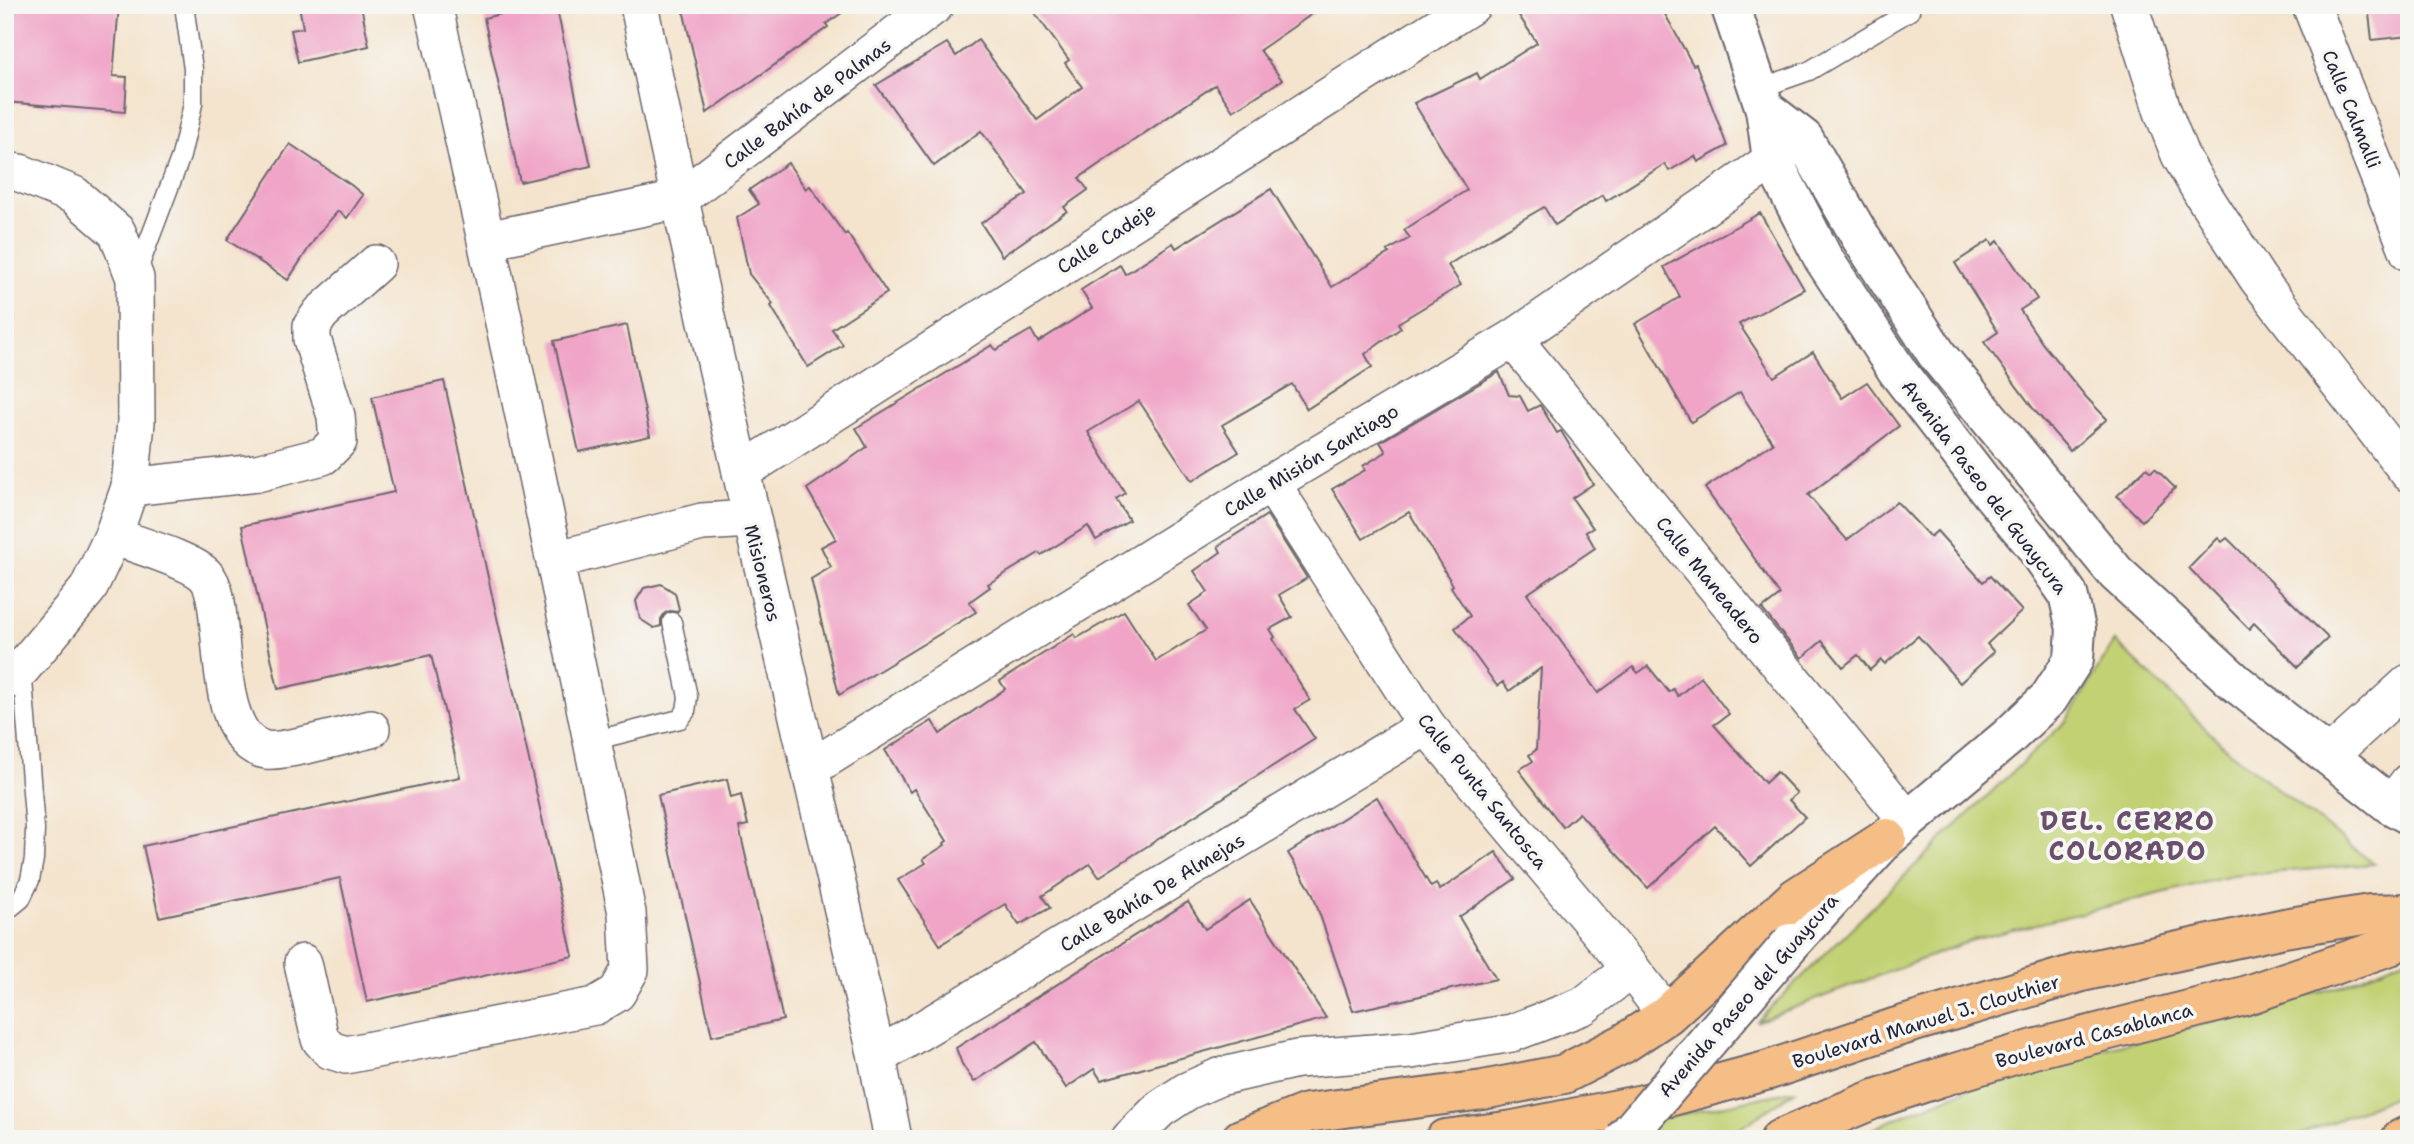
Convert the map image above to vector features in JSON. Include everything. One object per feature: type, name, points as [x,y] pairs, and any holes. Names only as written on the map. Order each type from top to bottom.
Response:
[{"type":"main road","points":[[1241,1139],[1307,1113],[1483,1090],[1564,1074],[1623,1044],[1667,1015],[1795,898],[1897,830]]},
{"type":"main road","name":"Boulevard Manuel J. Clouthier","points":[[1445,1139],[1513,1130],[1643,1104],[1769,1070],[1872,1035],[2082,972],[2284,928],[2370,914],[2409,913]]},
{"type":"main road","name":"Boulevard Casablanca","points":[[1780,1139],[1872,1100],[2034,1049],[2244,996],[2390,946],[2409,934]]},
{"type":"main road","points":[[2401,1139],[2409,1135]]},
{"type":"street","points":[[303,963],[320,1039],[330,1050],[346,1055],[595,1006],[617,993],[630,970],[627,914],[592,741],[488,240],[433,5]]},
{"type":"street","name":"Misioneros","points":[[639,5],[678,200],[750,519],[811,768],[893,1139]]},
{"type":"street","name":"Calle Bahía de Palmas","points":[[678,200],[935,5]]},
{"type":"street","name":"Calle Cadeje","points":[[741,471],[1472,5]]},
{"type":"street","name":"Avenida Paseo del Guaycura","points":[[1624,1139],[1791,943],[1897,830],[2007,738],[2049,698],[2074,659],[2076,629],[2068,594],[2032,542],[1990,493],[1898,372],[1823,258],[1772,159],[1761,99],[1730,5]]},
{"type":"street","points":[[2129,5],[2163,112],[2180,155],[2202,193],[2259,279],[2409,473]]},
{"type":"street","name":"Calle Calmalli","points":[[2311,5],[2409,251]]},
{"type":"street","points":[[1761,99],[1804,139],[1861,238],[1938,356],[2116,573],[2235,682],[2330,755],[2403,801]]},
{"type":"street","name":"Calle Misión Santiago","points":[[811,768],[1271,483],[1513,340],[1804,139]]},
{"type":"street","points":[[5,171],[20,173],[74,195],[117,232],[135,278],[136,422],[130,487],[113,536],[88,589],[13,675]]},
{"type":"street","points":[[488,240],[678,200]]},
{"type":"street","points":[[130,487],[257,472],[323,456],[338,441],[336,416],[312,339],[312,326],[321,313],[376,264]]},
{"type":"street","name":"Calle Maneadero","points":[[1513,340],[1897,830]]},
{"type":"street","name":"Calle Punta Santosca","points":[[1271,483],[1427,726],[1632,969],[1667,1015]]},
{"type":"street","points":[[555,560],[702,522],[750,519]]},
{"type":"street","points":[[113,536],[195,567],[207,577],[215,599],[229,709],[245,740],[266,750],[288,748],[371,729]]},
{"type":"street","points":[[2330,755],[2409,683]]},
{"type":"street","name":"Calle Bahía De Almejas","points":[[877,1057],[1427,726]]},
{"type":"street","points":[[1130,1139],[1160,1109],[1187,1091],[1219,1077],[1297,1059],[1411,1050],[1512,1033],[1583,1006],[1632,969]]},
{"type":"lane","points":[[135,278],[181,156],[193,104],[193,69],[184,5]]},
{"type":"lane","points":[[1761,99],[1910,10]]},
{"type":"lane","points":[[592,741],[680,719],[686,710],[688,697],[672,622]]},
{"type":"lane","points":[[5,912],[21,899],[30,880],[34,859],[35,829],[13,675]]},
{"type":"green space","points":[[2115,641],[2230,752],[2374,864],[2231,876],[1973,940],[1756,1022],[2066,721]]},
{"type":"green space","points":[[2409,957],[2409,1091],[2300,1135],[2287,1139],[1855,1139],[1885,1123],[1973,1087],[2068,1057],[2162,1035],[2338,987]]},
{"type":"green space","points":[[1797,1090],[1724,1139],[1564,1139]]},
{"type":"building","points":[[5,5],[119,5],[113,76],[127,77],[125,112],[5,102]]},
{"type":"building","points":[[299,5],[361,5],[369,46],[298,62],[291,30],[303,28]]},
{"type":"building","points":[[500,5],[556,5],[591,166],[520,182],[484,18],[501,14]]},
{"type":"building","points":[[682,5],[853,5],[826,24],[828,27],[707,113]]},
{"type":"building","points":[[1029,5],[1325,5],[1260,50],[1282,80],[1233,111],[1215,85],[1079,178],[1088,190],[1064,207],[1067,211],[1002,256],[981,223],[1027,194],[981,131],[934,166],[876,85],[947,43],[956,56],[978,40],[1037,120],[1082,87],[1065,63],[1069,60]]},
{"type":"building","points":[[1512,5],[1660,5],[1693,65],[1696,64],[1727,146],[1698,162],[1695,156],[1669,171],[1665,164],[1606,201],[1603,195],[1555,225],[1544,207],[1481,244],[1448,265],[1461,285],[1398,323],[1401,328],[1365,354],[1372,367],[1307,409],[1292,384],[1222,425],[1239,452],[1192,481],[1139,401],[1088,432],[1125,493],[1116,499],[1129,520],[1096,540],[1088,526],[1041,555],[1039,553],[988,584],[990,587],[969,602],[976,612],[839,695],[811,579],[831,567],[821,547],[836,539],[807,489],[867,447],[856,428],[992,345],[996,350],[1031,330],[1038,342],[1092,308],[1081,290],[1120,265],[1125,274],[1173,243],[1176,248],[1271,189],[1332,287],[1389,253],[1387,251],[1410,238],[1404,230],[1467,190],[1414,103],[1477,73],[1480,79],[1537,43]]},
{"type":"building","points":[[2368,5],[2409,5],[2409,36],[2372,40]]},
{"type":"building","points":[[290,144],[363,195],[347,218],[338,211],[318,234],[288,280],[227,240]]},
{"type":"building","points":[[788,163],[806,189],[810,186],[845,235],[847,233],[887,293],[832,329],[843,345],[808,367],[771,306],[773,304],[749,274],[737,218],[759,204],[749,190]]},
{"type":"building","points":[[1760,213],[1804,289],[1739,324],[1774,377],[1813,352],[1842,398],[1867,382],[1899,426],[1808,495],[1847,540],[1897,502],[1930,537],[1937,531],[1983,582],[1990,576],[2022,611],[1987,644],[1994,652],[1960,683],[1918,636],[1885,664],[1881,660],[1870,670],[1858,655],[1843,667],[1822,641],[1802,658],[1762,609],[1780,595],[1705,488],[1773,443],[1740,392],[1691,422],[1635,324],[1680,297],[1664,267]]},
{"type":"building","points":[[1990,240],[1993,245],[1998,241],[2037,299],[2020,310],[2042,343],[2107,419],[2070,451],[2035,411],[1984,342],[1998,332],[1955,263]]},
{"type":"building","points":[[627,325],[650,436],[579,452],[554,341]]},
{"type":"building","points":[[1499,372],[1509,395],[1520,396],[1528,411],[1540,405],[1557,433],[1561,431],[1593,484],[1572,498],[1593,528],[1586,532],[1595,548],[1527,594],[1598,693],[1633,667],[1638,673],[1648,666],[1669,692],[1673,689],[1678,696],[1701,677],[1729,714],[1714,725],[1765,783],[1777,772],[1797,793],[1789,800],[1805,817],[1751,866],[1715,826],[1648,888],[1579,813],[1563,827],[1519,770],[1533,761],[1529,755],[1536,750],[1541,668],[1509,691],[1503,682],[1497,686],[1455,628],[1470,616],[1409,512],[1363,539],[1332,489],[1365,470],[1363,466],[1386,452],[1380,442]]},
{"type":"building","points":[[444,381],[573,956],[367,1002],[340,878],[159,917],[143,846],[460,777],[431,655],[278,689],[242,526],[394,492],[372,397]]},
{"type":"building","points":[[2146,468],[2151,472],[2155,468],[2175,488],[2142,521],[2117,496]]},
{"type":"building","points":[[1267,515],[1307,578],[1279,595],[1292,617],[1270,629],[1275,637],[1273,639],[1310,700],[1295,709],[1315,739],[1099,877],[1090,864],[1042,896],[1050,908],[1019,925],[1005,904],[940,945],[898,880],[926,863],[923,859],[947,841],[914,789],[910,792],[885,750],[932,721],[940,734],[1005,689],[1000,681],[1074,634],[1077,638],[1124,611],[1156,661],[1206,630],[1189,605],[1208,592],[1194,571],[1221,552],[1218,546]]},
{"type":"building","points":[[2218,538],[2222,542],[2227,538],[2328,638],[2298,667],[2254,623],[2249,629],[2189,568]]},
{"type":"building","points":[[661,584],[675,593],[679,609],[677,612],[665,613],[661,626],[654,628],[640,619],[636,601],[644,588]]},
{"type":"building","points":[[727,779],[731,798],[741,795],[748,825],[739,827],[783,1020],[712,1036],[658,795]]},
{"type":"building","points":[[1377,797],[1431,887],[1436,884],[1440,890],[1496,852],[1515,879],[1459,917],[1496,979],[1353,1011],[1312,892],[1288,853]]},
{"type":"building","points":[[1250,900],[1326,1018],[1101,1080],[1094,1069],[1066,1088],[1036,1042],[974,1082],[962,1064],[956,1048],[1188,902],[1205,929]]},
{"type":"district","name":"DEL. CERRO COLORADO","points":[[2128,836]]}]
